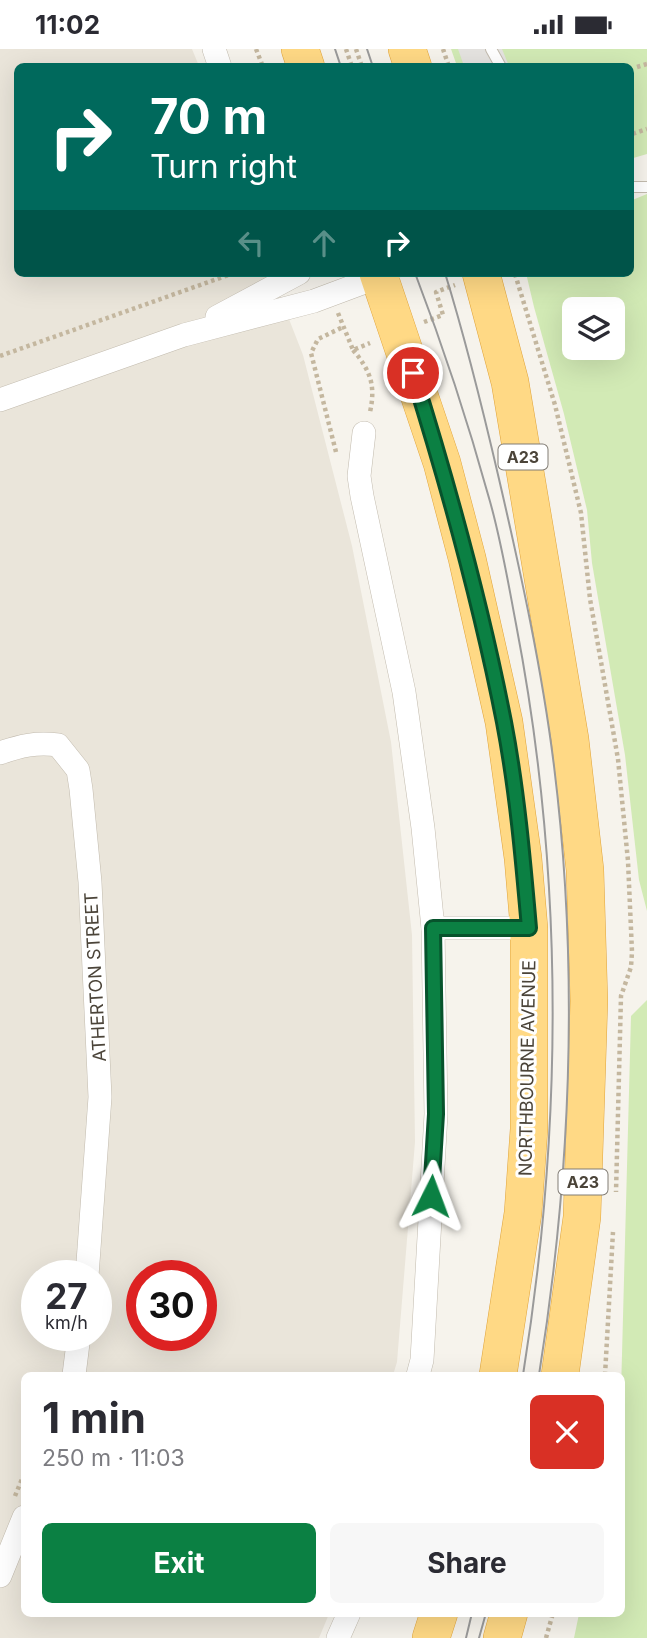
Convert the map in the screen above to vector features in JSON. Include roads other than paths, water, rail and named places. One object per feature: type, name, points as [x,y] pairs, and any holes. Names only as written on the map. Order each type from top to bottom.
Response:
[{"type":"highway","name":"NORTHBOURNE AVENUE","points":[[383,277],[442,463],[493,672],[512,772],[523,858],[529,928],[529,1129],[524,1199],[498,1372]]},
{"type":"highway","name":"A23","points":[[482,277],[512,396],[570,739],[585,870],[589,1000],[582,1217],[560,1372]]},
{"type":"highway","points":[[431,1638],[438,1617]]},
{"type":"highway","points":[[502,1638],[508,1617]]},
{"type":"street","points":[[184,335],[292,277]]},
{"type":"street","points":[[0,400],[184,335],[314,301],[374,277]]},
{"type":"street","points":[[365,433],[360,486],[404,692],[433,928],[436,1114],[422,1360],[419,1372]]},
{"type":"street","name":"ATHERTON STREET","points":[[0,753],[21,745],[58,744],[78,770],[82,789],[90,883],[100,1097],[88,1260]]},
{"type":"street","points":[[433,928],[529,928]]},
{"type":"street","points":[[74,1372],[77,1351]]},
{"type":"street","points":[[0,1576],[21,1524]]},
{"type":"street","points":[[338,1638],[347,1617]]},
{"type":"tram line","points":[[335,49],[340,63]]},
{"type":"tram line","points":[[367,49],[372,63]]},
{"type":"tram line","points":[[416,277],[464,413],[497,529],[532,718],[543,811],[550,905],[551,1094],[546,1188],[523,1372]]},
{"type":"tram line","points":[[446,277],[480,401],[523,586],[549,730],[562,842],[567,918],[568,1071],[558,1224],[539,1372]]},
{"type":"tram line","points":[[466,1638],[471,1617]]},
{"type":"tram line","points":[[479,1638],[485,1617]]}]
